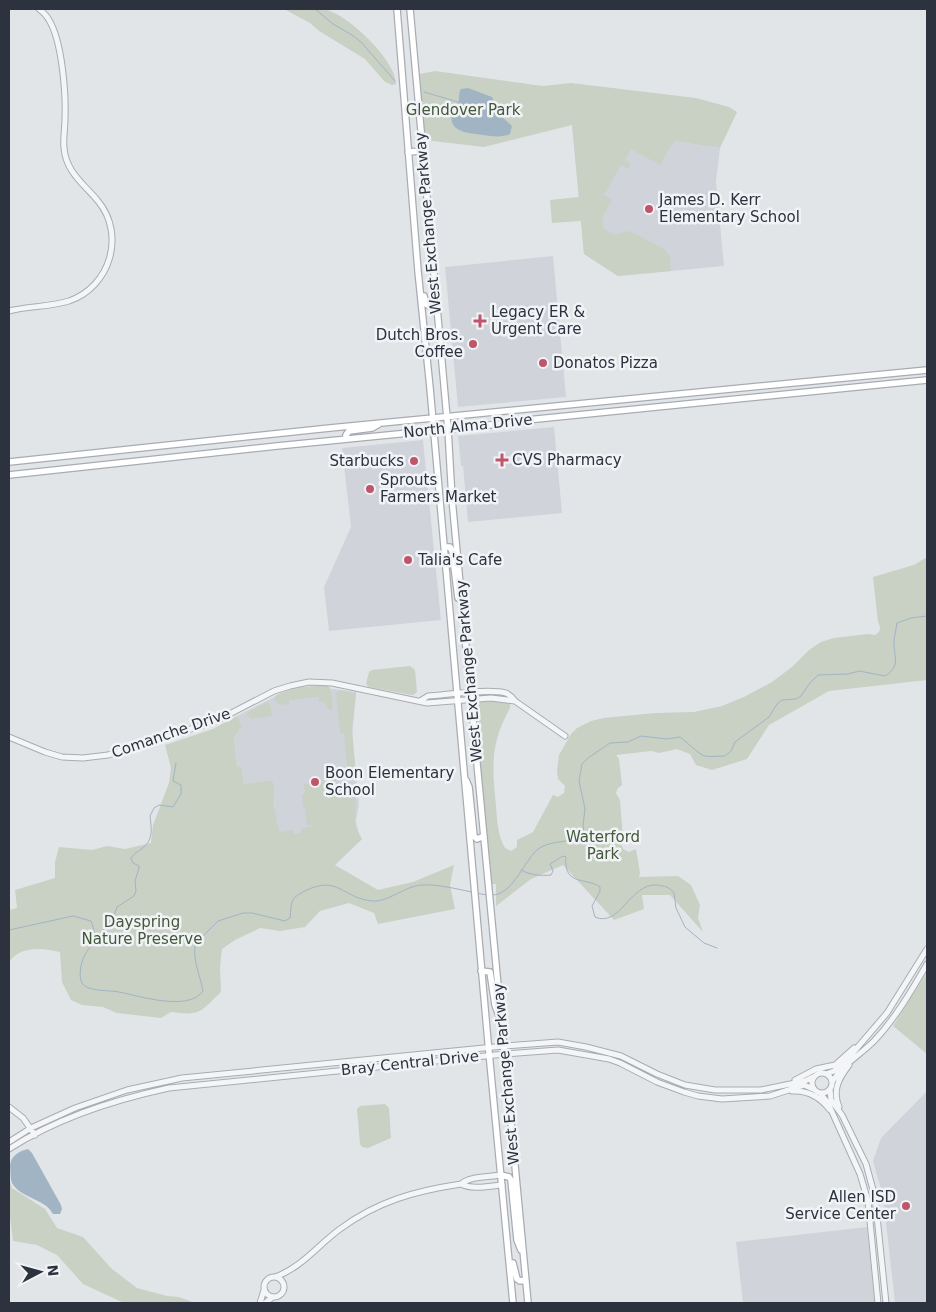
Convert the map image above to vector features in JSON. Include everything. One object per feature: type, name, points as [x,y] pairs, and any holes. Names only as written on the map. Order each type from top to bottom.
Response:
[{"type":"main road","name":"West Exchange Parkway","points":[[396,9],[481,971],[513,1303]]},
{"type":"main road","name":"West Exchange Parkway","points":[[410,9],[486,868],[528,1303]]},
{"type":"main road","points":[[408,152],[422,151]]},
{"type":"main road","points":[[417,260],[424,300],[429,306],[436,306]]},
{"type":"main road","name":"North Alma Drive","points":[[9,462],[381,423],[927,370]]},
{"type":"main road","name":"North Alma Drive","points":[[9,476],[346,439],[927,380]]},
{"type":"main road","points":[[547,407],[548,418]]},
{"type":"main road","points":[[346,439],[346,433],[349,431],[372,428],[381,423]]},
{"type":"main road","points":[[444,547],[450,547],[452,551],[458,599],[464,620]]},
{"type":"main road","points":[[464,776],[469,787],[474,836],[477,839],[484,836]]},
{"type":"main road","points":[[481,971],[490,972],[495,1005],[502,1023]]},
{"type":"main road","points":[[501,1175],[509,1177],[511,1180],[517,1240],[524,1254]]},
{"type":"main road","points":[[507,1232],[511,1240],[515,1276],[520,1281],[526,1280]]},
{"type":"street","points":[[9,311],[67,301],[79,297],[94,285],[103,274],[112,247],[112,231],[103,208],[74,176],[65,157],[64,96],[58,48],[52,27],[46,15],[39,9]]},
{"type":"street","name":"Comanche Drive","points":[[9,737],[62,757],[83,758],[108,755],[216,721],[274,691],[309,682],[332,683],[420,701],[428,696],[457,697],[497,692],[511,695],[515,700],[565,736]]},
{"type":"street","points":[[826,1074],[834,1071],[851,1055],[887,1013],[927,949]]},
{"type":"street","points":[[886,1303],[875,1198],[866,1164],[842,1115],[836,1097],[836,1086],[848,1067],[885,1028],[927,964]]},
{"type":"street","name":"Bray Central Drive","points":[[9,1142],[31,1128],[75,1108],[119,1093],[182,1078],[504,1046],[558,1042],[586,1047],[621,1056],[656,1074],[685,1085],[715,1090],[750,1090],[813,1078]]},
{"type":"street","points":[[788,1084],[816,1069],[835,1065],[849,1051],[857,1047]]},
{"type":"street","name":"Bray Central Drive","points":[[9,1149],[78,1115],[128,1097],[169,1088],[558,1050],[608,1059],[620,1063],[656,1082],[698,1096],[722,1099],[752,1098],[787,1092],[804,1085],[813,1089]]},
{"type":"street","points":[[842,1115],[831,1100],[830,1089],[832,1082],[842,1068],[860,1054]]},
{"type":"street","points":[[832,1082],[831,1078],[826,1074],[820,1073],[813,1078],[812,1084],[813,1089],[820,1093],[828,1103],[857,1166],[866,1193],[878,1303]]},
{"type":"street","points":[[820,1093],[830,1089]]},
{"type":"street","points":[[787,1092],[801,1091],[813,1095],[827,1106],[835,1118]]},
{"type":"street","points":[[9,1107],[23,1118],[35,1135]]},
{"type":"street","points":[[461,1184],[471,1179],[501,1175]]},
{"type":"street","points":[[283,1283],[293,1269],[339,1230],[362,1214],[409,1194],[442,1186],[461,1184],[474,1187],[502,1185]]},
{"type":"street","points":[[260,1303],[266,1280],[293,1269]]},
{"type":"street","points":[[265,1303],[273,1297],[282,1294],[283,1283],[275,1277]]},
{"type":"street","points":[[264,1289],[267,1295],[273,1297]]},
{"type":"shaded area","name":"James D. Kerr Elementary School","points":[[572,125],[720,148],[716,182],[724,266],[618,276],[584,254]]},
{"type":"shaded area","points":[[553,256],[566,397],[458,407],[445,267]]},
{"type":"shaded area","points":[[554,427],[562,513],[468,522],[463,466],[461,466],[458,436]]},
{"type":"shaded area","points":[[423,440],[441,620],[329,631],[324,587],[351,527],[342,448]]},
{"type":"shaded area","name":"Boon Elementary School","points":[[319,687],[356,692],[352,736],[359,804],[356,821],[362,839],[328,871],[280,833],[275,814],[275,786],[272,780],[244,784],[242,768],[237,767],[234,738],[242,726],[237,716],[278,695]]},
{"type":"shaded area","name":"Allen ISD Service Center","points":[[927,1091],[927,1303],[895,1303],[883,1196],[873,1161],[881,1138]]},
{"type":"shaded area","points":[[867,1227],[875,1303],[743,1303],[736,1242]]},
{"type":"green space","points":[[284,9],[323,9],[345,19],[357,28],[379,51],[394,74],[396,84],[392,85],[385,82],[365,59],[319,31],[310,23]]},
{"type":"green space","name":"Glendover Park","points":[[435,71],[543,86],[571,83],[696,98],[729,107],[737,112],[720,148],[674,141],[660,165],[631,149],[625,160],[631,163],[628,169],[621,165],[604,195],[612,200],[602,218],[604,229],[614,235],[630,231],[664,249],[670,256],[671,271],[618,276],[584,254],[581,221],[552,223],[550,200],[579,197],[572,125],[484,147],[424,140],[420,74]]},
{"type":"green space","name":"Waterford Park","points":[[927,557],[927,680],[829,691],[769,725],[747,759],[712,770],[696,765],[690,754],[677,749],[659,753],[651,751],[616,755],[619,759],[622,785],[616,793],[620,800],[623,839],[621,844],[623,849],[629,852],[636,849],[639,877],[678,876],[691,885],[700,905],[698,918],[703,932],[670,895],[642,895],[644,909],[614,920],[563,865],[531,879],[496,906],[496,884],[492,884],[475,707],[478,702],[498,701],[510,704],[499,733],[493,767],[499,833],[505,848],[511,851],[517,847],[517,840],[533,832],[553,795],[558,797],[564,793],[565,786],[558,779],[559,755],[571,734],[577,728],[591,721],[604,718],[656,713],[694,712],[722,706],[772,682],[821,642],[834,638],[868,634],[875,635],[880,628],[873,577],[914,565]]},
{"type":"green space","points":[[410,666],[415,670],[417,692],[415,694],[369,687],[366,684],[369,672],[372,670]]},
{"type":"green space","points":[[314,686],[328,686],[330,688],[333,706],[331,710],[328,709],[325,702],[319,701],[319,697],[289,700],[289,704],[279,705],[275,700],[275,696],[284,692]]},
{"type":"green space","points":[[340,690],[356,692],[352,728],[356,777],[353,779],[346,777],[348,777],[344,733],[340,733],[336,693]]},
{"type":"green space","points":[[267,702],[271,707],[272,716],[251,719],[247,715],[248,712]]},
{"type":"green space","name":"Dayspring Nature Preserve","points":[[237,716],[242,726],[234,738],[237,766],[242,768],[244,784],[272,780],[275,786],[274,803],[280,832],[293,830],[294,834],[301,833],[301,828],[312,827],[311,825],[307,826],[305,807],[303,807],[302,794],[305,794],[304,784],[331,781],[331,778],[334,777],[339,786],[356,790],[355,826],[362,839],[335,865],[378,890],[413,882],[454,865],[450,885],[455,909],[378,924],[374,913],[349,903],[320,911],[305,927],[280,931],[260,928],[235,940],[222,949],[220,967],[221,992],[209,1004],[194,1013],[171,1012],[161,1018],[117,1013],[103,1007],[82,1005],[71,1000],[62,982],[60,952],[47,949],[26,950],[9,962],[9,910],[17,908],[15,890],[55,878],[55,862],[59,847],[92,850],[107,846],[125,849],[151,843],[153,825],[169,783],[171,768],[165,745],[213,729]]},
{"type":"green space","points":[[927,972],[927,1054],[893,1026]]},
{"type":"green space","points":[[385,1104],[389,1108],[391,1138],[368,1148],[362,1147],[360,1144],[357,1109],[360,1106]]},
{"type":"green space","points":[[9,1178],[12,1188],[45,1209],[57,1228],[83,1237],[112,1269],[137,1288],[167,1296],[179,1297],[195,1303],[124,1303],[83,1284],[57,1255],[37,1245],[13,1241],[9,1208]]},
{"type":"water","points":[[468,88],[492,97],[500,115],[512,126],[510,134],[497,136],[472,134],[461,131],[453,125],[452,114],[458,104],[460,91],[461,89]]},
{"type":"water","points":[[28,1149],[61,1205],[60,1214],[53,1214],[44,1205],[21,1192],[12,1183],[10,1163],[18,1153]]},
{"type":"waterway","points":[[315,9],[333,24],[361,42],[395,81]]},
{"type":"waterway","points":[[424,92],[458,102]]},
{"type":"waterway","points":[[491,895],[498,894],[510,886],[538,849],[546,845],[574,839],[584,833],[585,809],[579,781],[582,764],[610,743],[628,742],[641,736],[667,739],[680,737],[702,755],[725,756],[731,751],[735,742],[769,717],[777,704],[782,700],[796,699],[801,696],[818,675],[848,674],[859,671],[885,676],[893,668],[896,660],[894,640],[897,623],[911,618],[927,616]]},
{"type":"waterway","points":[[95,935],[102,934],[106,924],[113,918],[117,907],[134,896],[139,866],[133,863],[131,859],[149,840],[151,832],[150,816],[154,808],[159,805],[173,807],[181,794],[181,785],[173,781],[176,763]]},
{"type":"waterway","points":[[521,870],[536,875],[551,875],[553,871],[550,864],[563,856],[566,857],[567,871],[570,875],[600,887],[600,891],[592,906],[595,917],[604,919],[618,911],[639,891],[648,886],[667,887],[674,893],[676,908],[685,927],[704,943],[717,948]]},
{"type":"waterway","points":[[9,930],[73,916],[91,921],[94,941],[84,956],[80,972],[82,983],[85,986],[175,1002],[186,1001],[196,997],[203,991],[196,963],[195,944],[218,921],[243,913],[252,913],[285,921],[290,918],[291,905],[296,896],[316,886],[333,886],[354,896],[373,901],[382,900],[418,885],[442,886],[472,892]]},
{"type":"waterway","points":[[476,893],[487,895]]},
{"type":"place","name":"James D. Kerr Elementary School","points":[[649,209]]},
{"type":"place","name":"Legacy ER & Urgent Care","points":[[480,321]]},
{"type":"place","name":"Dutch Bros. Coffee","points":[[473,344]]},
{"type":"place","name":"Donatos Pizza","points":[[543,363]]},
{"type":"place","name":"CVS Pharmacy","points":[[502,460]]},
{"type":"place","name":"Starbucks","points":[[414,461]]},
{"type":"place","name":"Sprouts Farmers Market","points":[[370,489]]},
{"type":"place","name":"Talia's Cafe","points":[[408,560]]},
{"type":"place","name":"Boon Elementary School","points":[[315,782]]},
{"type":"place","name":"Allen ISD Service Center","points":[[906,1206]]}]
